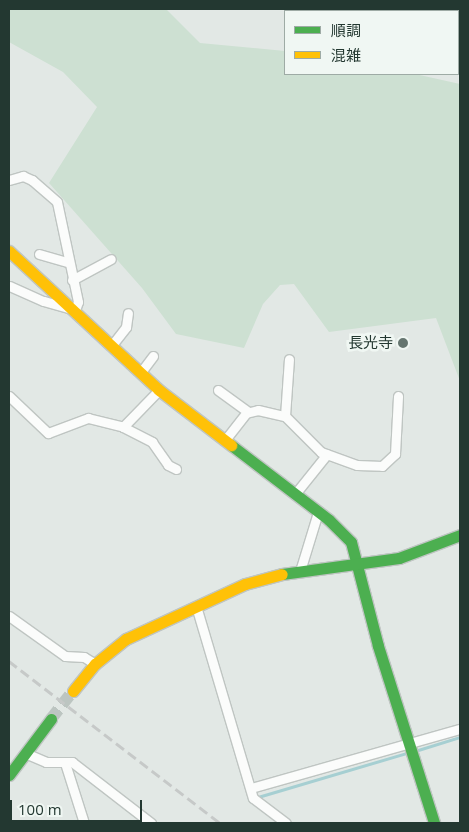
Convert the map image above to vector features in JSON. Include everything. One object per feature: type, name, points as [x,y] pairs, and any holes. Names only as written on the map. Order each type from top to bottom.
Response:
[{"type":"street","points":[[9,180],[23,176],[32,180],[57,202],[67,262],[78,302],[75,310]]},
{"type":"street","points":[[9,251],[75,310],[159,390],[318,512],[351,542],[378,646],[411,744],[434,823]]},
{"type":"street","points":[[39,254],[67,262]]},
{"type":"street","points":[[72,280],[112,259]]},
{"type":"street","points":[[9,286],[42,301],[75,310]]},
{"type":"street","points":[[112,345],[126,327],[128,312]]},
{"type":"street","points":[[141,372],[153,356]]},
{"type":"street","points":[[285,416],[289,358]]},
{"type":"street","points":[[123,427],[159,390]]},
{"type":"street","points":[[218,390],[248,412]]},
{"type":"street","points":[[9,396],[12,408],[48,433],[88,418],[123,427],[152,442],[168,465],[176,469]]},
{"type":"street","points":[[225,440],[248,412],[258,410],[285,416],[301,435],[327,454],[369,468],[382,466],[393,458],[398,396]]},
{"type":"street","points":[[295,494],[327,454]]},
{"type":"street","points":[[300,571],[318,512]]},
{"type":"street","points":[[72,692],[95,664],[126,639],[245,584],[300,571],[358,566],[399,558],[460,535]]},
{"type":"street","points":[[196,606],[253,798],[286,823]]},
{"type":"street","points":[[9,616],[65,656],[84,657],[95,664]]},
{"type":"street","points":[[9,775],[51,719]]},
{"type":"street","points":[[251,788],[460,729]]},
{"type":"street","points":[[25,754],[32,759],[65,763],[72,762],[151,823]]},
{"type":"street","points":[[65,763],[84,823]]},
{"type":"green space","points":[[9,9],[166,9],[200,43],[284,51],[284,75],[420,75],[460,84],[460,381],[436,318],[329,332],[294,284],[280,285],[263,304],[244,348],[176,334],[142,288],[49,183],[97,107],[63,72],[9,42]]},
{"type":"waterway","points":[[415,751],[460,737]]},
{"type":"waterway","points":[[258,797],[407,753]]},
{"type":"tunnel","points":[[51,719],[73,691]]},
{"type":"railway","points":[[9,661],[220,823]]},
{"type":"traffic: fast","points":[[231,445],[329,520],[351,542],[378,646],[434,823]]},
{"type":"traffic: fast","points":[[282,574],[399,558],[460,535]]},
{"type":"traffic: fast","points":[[9,775],[51,719]]},
{"type":"traffic: slow","points":[[9,251],[159,390],[231,445]]},
{"type":"traffic: slow","points":[[73,691],[95,664],[126,639],[245,584],[282,574]]},
{"type":"place","name":"長光寺","points":[[403,343]]}]
